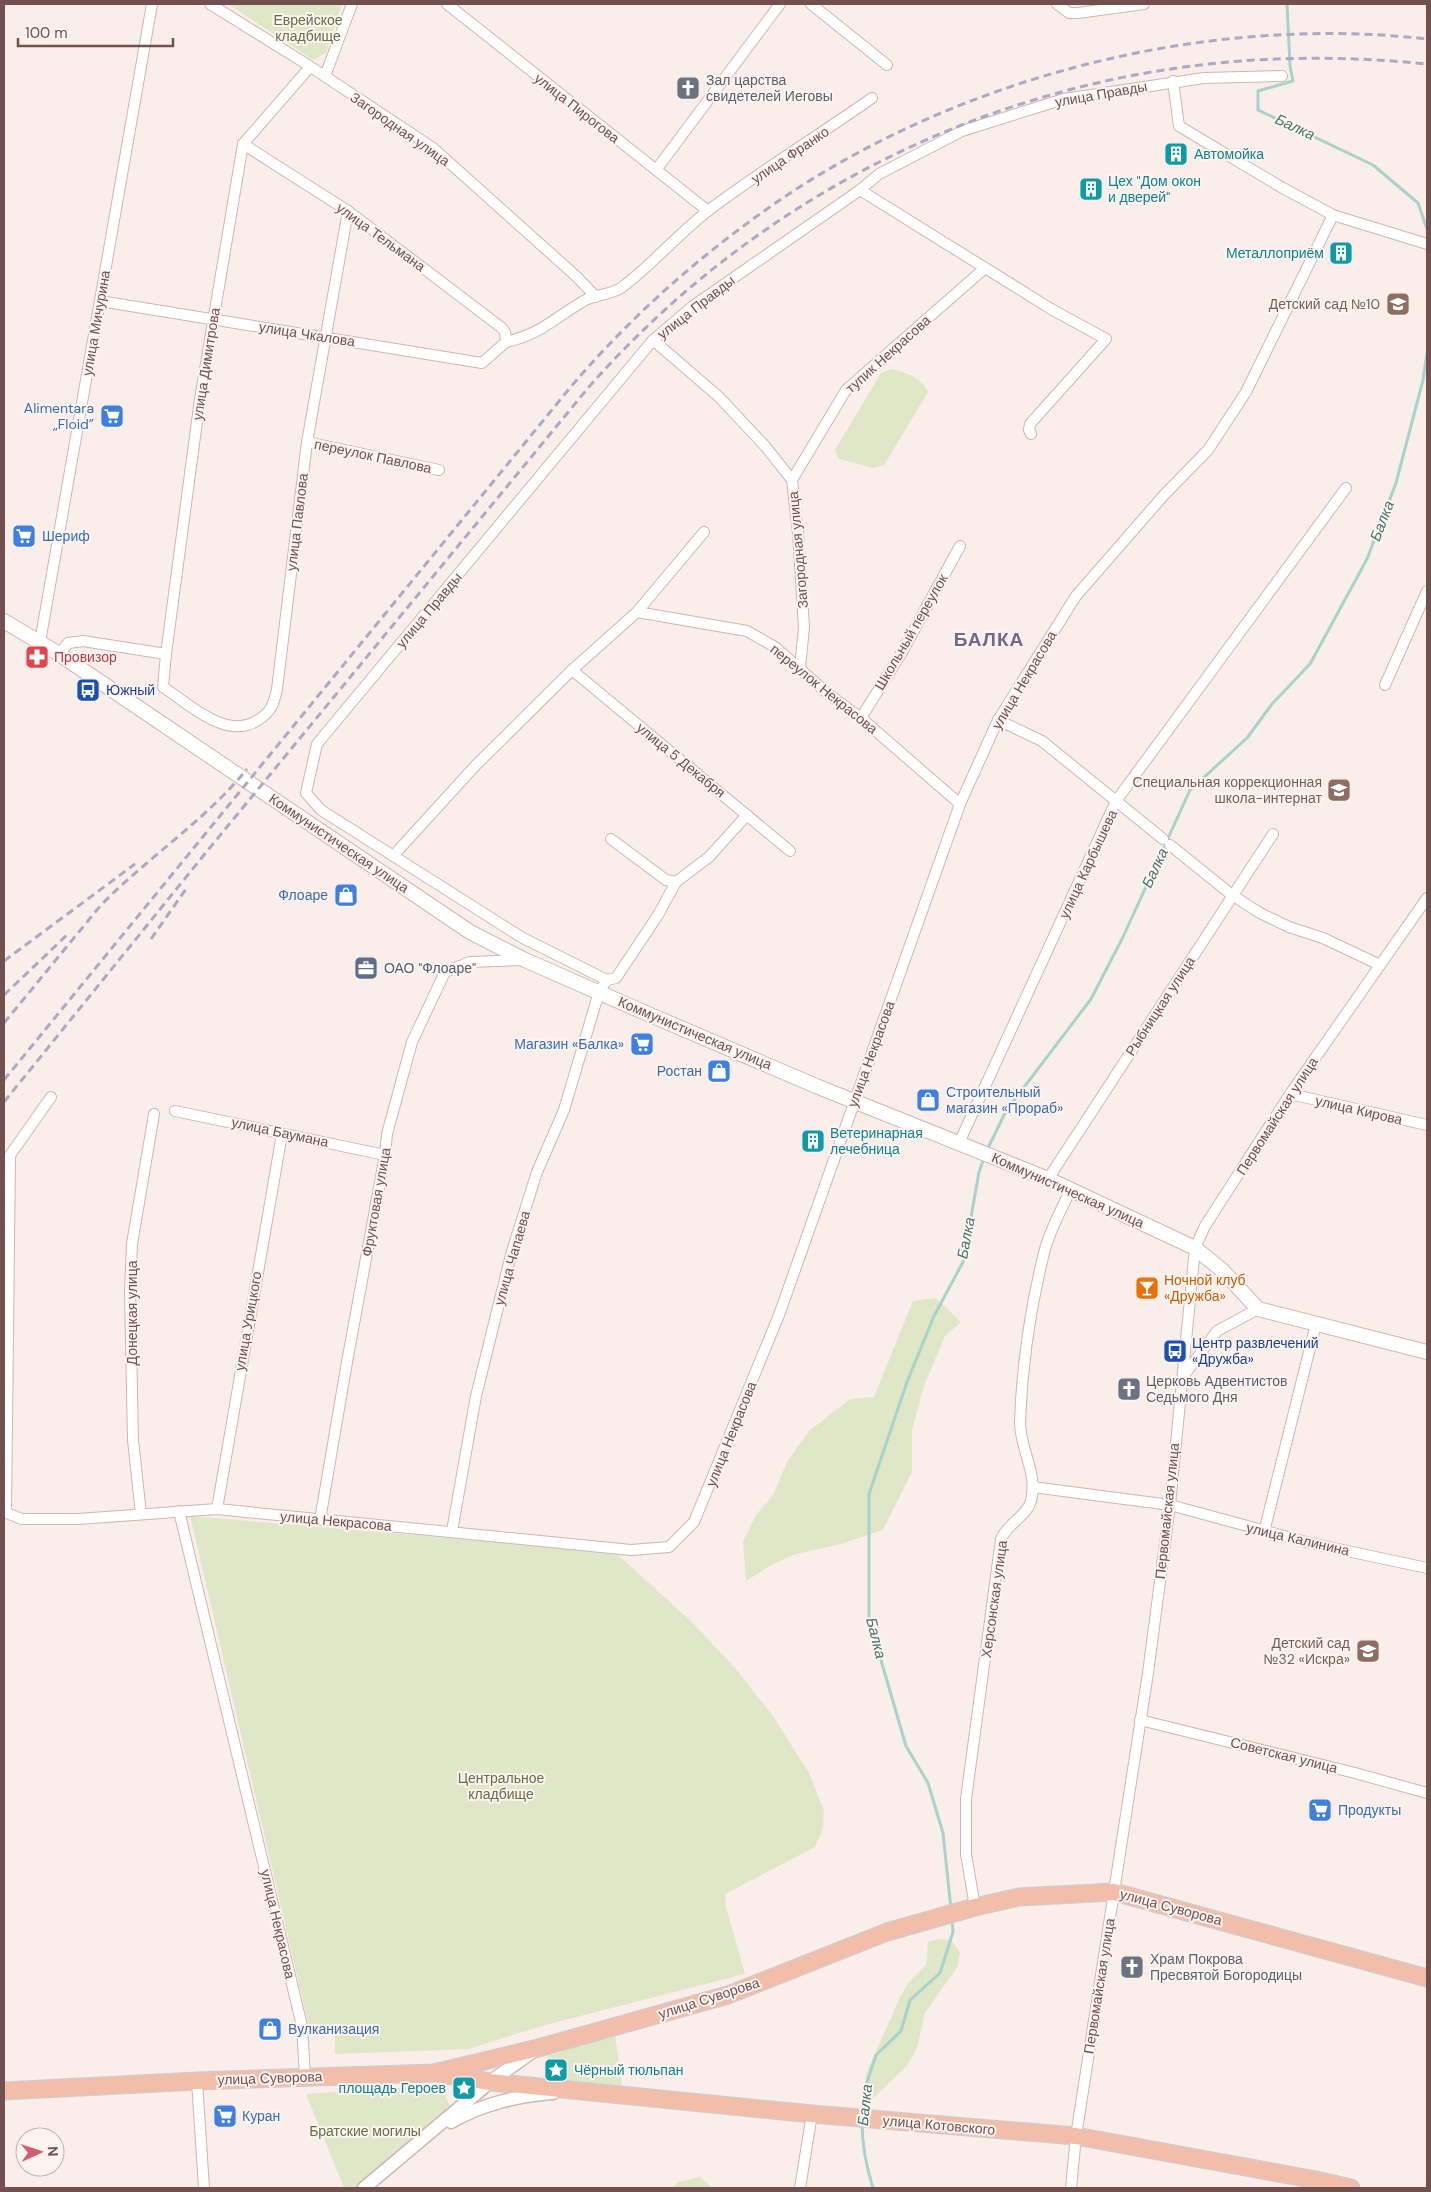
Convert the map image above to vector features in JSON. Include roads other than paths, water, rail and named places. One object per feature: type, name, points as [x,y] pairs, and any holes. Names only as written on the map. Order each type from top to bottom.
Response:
[{"type":"main road","name":"Коммунистическая улица","points":[[4,621],[59,654],[470,932],[525,960],[816,1086],[1048,1178],[1195,1248],[1223,1271],[1258,1309]]},
{"type":"main road","points":[[1258,1309],[1427,1352]]},
{"type":"main road","name":"улица Суворова","points":[[4,2091],[305,2076],[434,2073],[538,2048],[728,1995],[887,1932],[975,1907],[1019,1897],[1114,1892],[1427,1978]]},
{"type":"main road","name":"улица Котовского","points":[[434,2073],[490,2082],[812,2114],[1076,2136],[1351,2188]]},
{"type":"street","name":"улица Мичурина","points":[[40,642],[152,4]]},
{"type":"street","name":"Загородная улица","points":[[210,4],[310,66],[433,148],[577,277],[596,297]]},
{"type":"street","points":[[325,76],[352,4]]},
{"type":"street","name":"улица Пирогова","points":[[447,4],[708,211]]},
{"type":"street","points":[[656,170],[780,4]]},
{"type":"street","points":[[811,4],[888,65]]},
{"type":"street","points":[[1057,4],[1069,13],[1144,4]]},
{"type":"street","points":[[243,144],[310,66]]},
{"type":"street","name":"улица Правды","points":[[393,856],[321,810],[306,793],[317,744],[653,340],[693,306],[860,190],[879,174],[962,131],[1064,99],[1173,81],[1204,78],[1282,76]]},
{"type":"street","points":[[1173,81],[1179,126],[1281,187],[1333,215],[1427,244]]},
{"type":"street","name":"улица Франко","points":[[506,342],[533,335],[580,302],[612,293],[708,211],[780,159],[872,98]]},
{"type":"street","name":"улица Тельмана","points":[[243,144],[348,211],[502,328],[505,332],[506,342]]},
{"type":"street","name":"улица Димитрова","points":[[163,687],[200,399],[243,144]]},
{"type":"street","points":[[860,190],[1051,310],[1106,340],[1030,424],[1029,430],[1031,434]]},
{"type":"street","name":"улица Павлова","points":[[163,687],[218,722],[231,727],[242,728],[253,724],[266,715],[273,707],[277,689],[307,442],[348,211]]},
{"type":"street","name":"улица Некрасова","points":[[5,1512],[22,1519],[39,1520],[217,1509],[631,1550],[669,1547],[694,1522],[779,1315],[960,804],[998,720],[1076,596],[1164,495],[1208,450],[1246,392],[1333,215]]},
{"type":"street","name":"тупик Некрасова","points":[[792,480],[846,390],[985,268]]},
{"type":"street","name":"улица Чкалова","points":[[100,301],[482,363],[506,342]]},
{"type":"street","name":"Загородная улица","points":[[653,340],[719,397],[765,446],[792,480],[798,533],[804,627],[800,668]]},
{"type":"street","name":"переулок Павлова","points":[[307,442],[438,470]]},
{"type":"street","name":"улица Карбышева","points":[[959,1143],[1116,801],[1346,488]]},
{"type":"street","points":[[607,980],[521,937],[393,856],[476,765],[572,670],[637,612],[704,532]]},
{"type":"street","name":"Школьный переулок","points":[[861,718],[902,652],[960,546]]},
{"type":"street","points":[[1385,685],[1427,591]]},
{"type":"street","name":"переулок Некрасова","points":[[637,612],[747,631],[775,647],[827,693],[861,718],[960,804]]},
{"type":"street","points":[[59,654],[68,643],[83,641],[166,654]]},
{"type":"street","name":"улица 5 Декабря","points":[[572,670],[790,851]]},
{"type":"street","points":[[998,720],[1042,741],[1232,895],[1260,913],[1323,938],[1380,965]]},
{"type":"street","points":[[611,839],[666,880],[676,882],[708,857],[747,815]]},
{"type":"street","name":"Рыбницкая улица","points":[[1048,1178],[1273,834]]},
{"type":"street","name":"улица Чапаева","points":[[452,1531],[476,1396],[512,1251],[537,1172],[564,1110],[599,992],[607,980],[616,978],[658,915],[676,882]]},
{"type":"street","name":"Первомайская улица","points":[[1071,2188],[1076,2136],[1150,1663],[1170,1505],[1195,1248],[1205,1226],[1290,1094],[1427,898]]},
{"type":"street","name":"Фруктовая улица","points":[[320,1520],[385,1155],[387,1134],[412,1042],[445,972],[470,962],[525,960]]},
{"type":"street","name":"улица Кирова","points":[[1290,1094],[1427,1125]]},
{"type":"street","points":[[5,1512],[7,1160],[51,1097]]},
{"type":"street","name":"улица Баумана","points":[[175,1111],[385,1155]]},
{"type":"street","name":"Донецкая улица","points":[[141,1514],[133,1440],[130,1292],[132,1244],[154,1114]]},
{"type":"street","name":"улица Урицкого","points":[[217,1509],[282,1134]]},
{"type":"street","name":"Херсонская улица","points":[[975,1907],[966,1854],[966,1799],[1001,1539],[1004,1531],[1026,1510],[1030,1503],[1033,1487],[1032,1472],[1020,1424],[1029,1332],[1046,1247],[1070,1189]]},
{"type":"street","points":[[1181,1379],[1217,1331],[1258,1309]]},
{"type":"street","points":[[1264,1532],[1316,1324]]},
{"type":"street","name":"улица Калинина","points":[[1033,1487],[1170,1505],[1264,1532],[1427,1568]]},
{"type":"street","name":"улица Некрасова","points":[[179,1511],[302,2026],[305,2076]]},
{"type":"street","name":"Советская улица","points":[[1140,1720],[1427,1793]]},
{"type":"street","points":[[364,2188],[490,2082],[538,2048]]},
{"type":"street","points":[[197,2081],[204,2188]]},
{"type":"street","points":[[418,2141],[464,2114],[502,2102],[551,2093],[606,2093]]},
{"type":"street","points":[[800,2188],[812,2114]]},
{"type":"waterway","name":"Балка","points":[[1287,4],[1290,66],[1293,81],[1258,91],[1258,110],[1373,165],[1418,203],[1427,229]]},
{"type":"waterway","name":"Балка","points":[[987,1150],[1006,1111],[1091,999],[1123,937],[1190,790],[1247,738],[1272,704],[1310,664],[1367,559],[1396,483],[1423,380],[1427,353]]},
{"type":"waterway","name":"Балка","points":[[951,1909],[943,1833],[928,1783],[906,1746],[869,1619],[869,1494],[907,1382],[934,1316],[963,1262],[979,1172],[984,1158]]},
{"type":"waterway","name":"Балка","points":[[862,2114],[865,2088],[876,2055],[901,2031],[910,2000],[940,1973],[953,1932],[952,1920]]},
{"type":"waterway","name":"Балка","points":[[862,2122],[865,2155],[873,2188]]},
{"type":"railway","points":[[4,1080],[592,362],[667,288],[748,222],[849,158],[925,120],[1005,88],[1088,64],[1173,46],[1258,36],[1343,34],[1427,39]]},
{"type":"railway","points":[[4,1102],[208,850],[588,388],[657,317],[732,254],[813,199],[898,153],[988,115],[1082,87],[1178,68],[1277,59],[1352,59],[1427,64]]},
{"type":"railway","points":[[4,1023],[101,905],[195,822],[231,788],[247,769]]},
{"type":"railway","points":[[4,961],[135,864]]},
{"type":"railway","points":[[151,939],[188,886]]},
{"type":"railway","points":[[4,995],[69,933]]},
{"type":"place","name":"Зал царства свидетелей Иеговы","points":[[688,88]]},
{"type":"place","name":"Автомойка","points":[[1176,154]]},
{"type":"place","name":"Цех \"Дом окон и дверей\"","points":[[1091,189]]},
{"type":"place","name":"Металлоприём","points":[[1341,253]]},
{"type":"place","name":"Детский сад №10","points":[[1398,304]]},
{"type":"place","name":"Alimentara „Floid”","points":[[112,416]]},
{"type":"place","name":"Шериф","points":[[24,536]]},
{"type":"place","name":"Провизор","points":[[37,657]]},
{"type":"place","name":"Южный","points":[[88,690]]},
{"type":"place","name":"Специальная коррекционная школа-интернат","points":[[1339,790]]},
{"type":"place","name":"Флоаре","points":[[346,895]]},
{"type":"place","name":"ОАО \"Флоаре\"","points":[[366,968]]},
{"type":"place","name":"Магазин «Балка»","points":[[642,1044]]},
{"type":"place","name":"Ростан","points":[[719,1071]]},
{"type":"place","name":"Строительный магазин «Прораб»","points":[[928,1100]]},
{"type":"place","name":"Ветеринарная лечебница","points":[[813,1141]]},
{"type":"place","name":"Ночной клуб «Дружба»","points":[[1147,1288]]},
{"type":"place","name":"Центр развлечений «Дружба»","points":[[1175,1351]]},
{"type":"place","name":"Церковь Адвентистов Седьмого Дня","points":[[1129,1389]]},
{"type":"place","name":"Детский сад №32 «Искра»","points":[[1368,1651]]},
{"type":"place","name":"Продукты","points":[[1320,1810]]},
{"type":"place","name":"Храм Покрова Пресвятой Богородицы","points":[[1132,1967]]},
{"type":"place","name":"Вулканизация","points":[[270,2029]]},
{"type":"place","name":"Чёрный тюльпан","points":[[556,2070]]},
{"type":"place","name":"площадь Героев","points":[[464,2088]]},
{"type":"place","name":"Куран","points":[[225,2116]]},
{"type":"district","name":"БАЛКА","points":[[989,639]]},
{"type":"park label","name":"Еврейское кладбище","points":[[308,28]]},
{"type":"park label","name":"Центральное кладбище","points":[[501,1786]]},
{"type":"park label","name":"Братские могилы","points":[[365,2131]]}]
